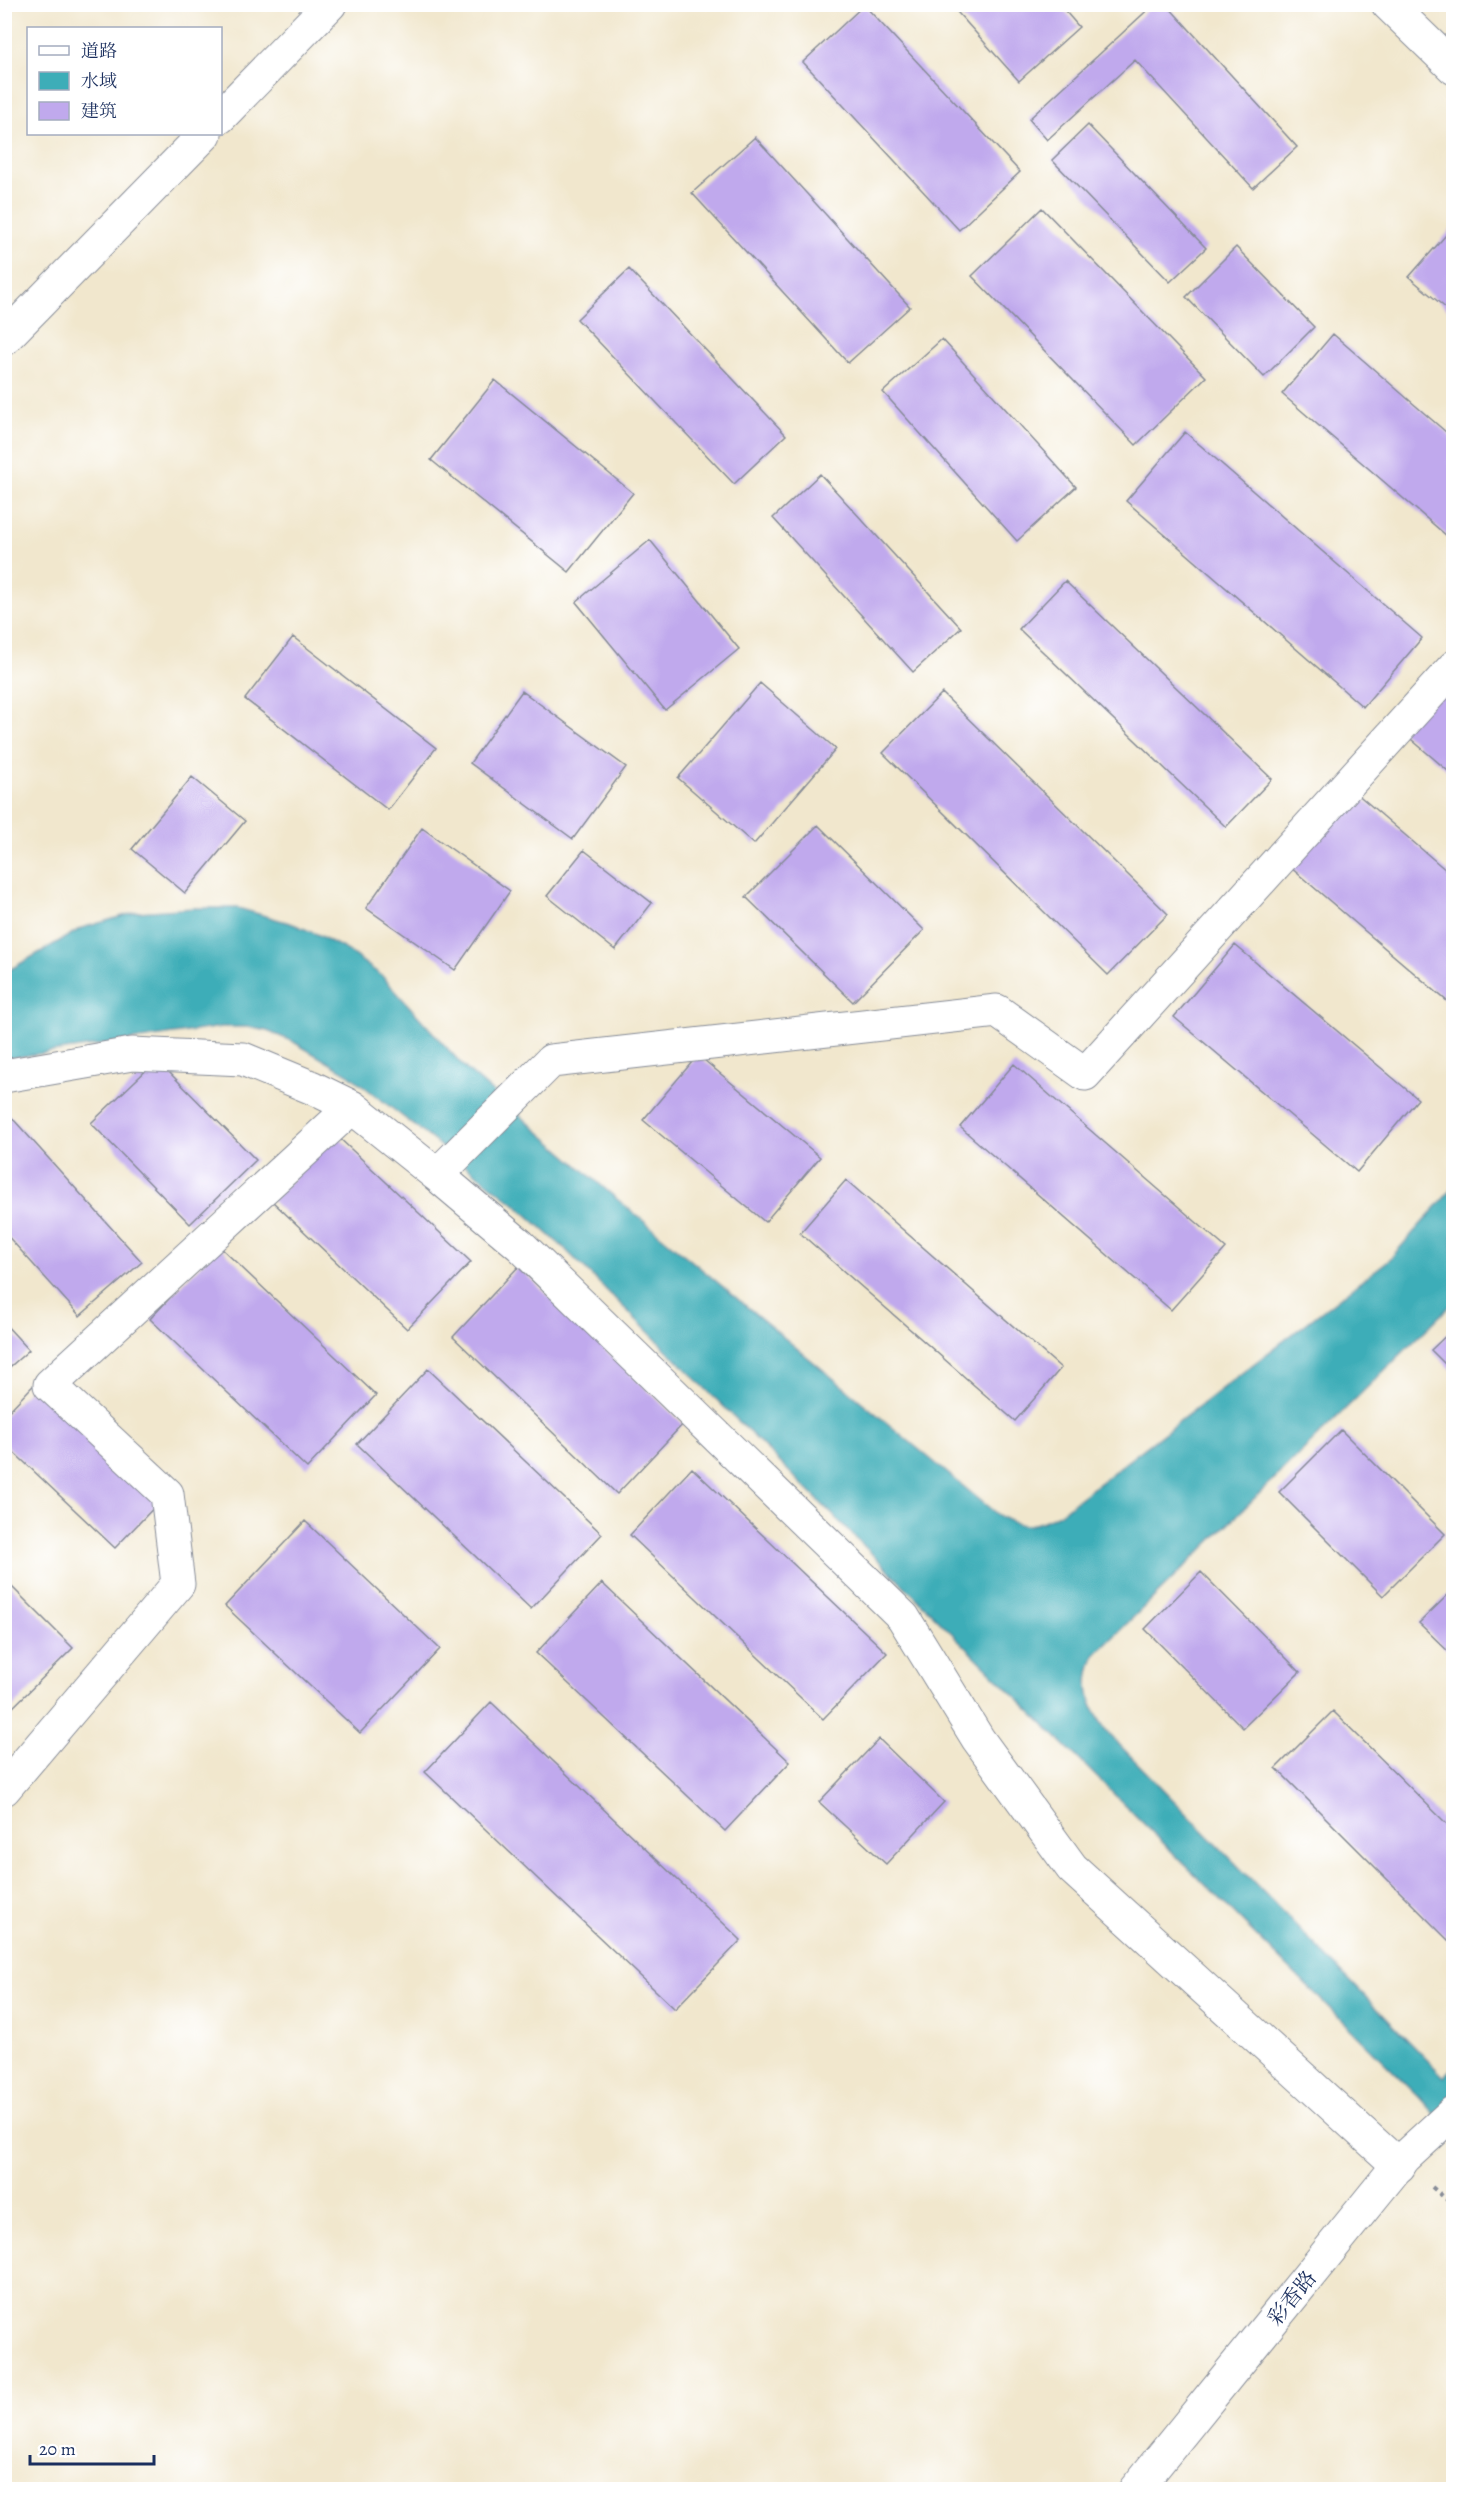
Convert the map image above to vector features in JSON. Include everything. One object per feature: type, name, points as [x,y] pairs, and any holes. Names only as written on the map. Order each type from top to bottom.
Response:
[{"type":"street","points":[[222,115],[330,4]]},
{"type":"street","points":[[1388,4],[1454,68]]},
{"type":"street","points":[[4,339],[204,135]]},
{"type":"street","points":[[443,1169],[551,1061],[998,1011],[1085,1074],[1454,667]]},
{"type":"street","points":[[4,1076],[132,1054],[243,1059],[352,1107],[443,1169],[903,1617],[978,1739],[1072,1868],[1402,2162]]},
{"type":"street","points":[[4,1789],[178,1584],[167,1494],[50,1385],[352,1107]]},
{"type":"street","name":"彩香路","points":[[1135,2490],[1402,2162],[1454,2112]]},
{"type":"water","points":[[238,908],[293,924],[348,951],[382,976],[466,1069],[617,1199],[998,1515],[1022,1525],[1042,1522],[1059,1514],[1390,1259],[1453,1188],[1453,1303],[1094,1656],[1088,1677],[1088,1687],[1092,1704],[1107,1732],[1444,2077],[1453,2068],[1453,2135],[1419,2097],[566,1250],[515,1204],[348,1074],[292,1041],[267,1031],[248,1027],[221,1027],[5,1059],[4,973],[82,928],[137,912]]},
{"type":"building","points":[[950,4],[1059,4],[1079,27],[1019,81]]},
{"type":"building","points":[[1154,4],[1166,4],[1297,147],[1253,188],[1135,60],[1047,140],[1029,119]]},
{"type":"building","points":[[864,5],[1020,172],[959,230],[803,62]]},
{"type":"building","points":[[1088,125],[1206,248],[1170,282],[1052,160]]},
{"type":"building","points":[[755,137],[910,307],[848,363],[692,193]]},
{"type":"building","points":[[1042,208],[1206,377],[1136,445],[972,276]]},
{"type":"building","points":[[1454,226],[1454,315],[1409,277]]},
{"type":"building","points":[[1236,247],[1314,327],[1264,377],[1186,297]]},
{"type":"building","points":[[629,269],[786,435],[734,484],[577,319]]},
{"type":"building","points":[[1333,334],[1454,439],[1454,542],[1282,394]]},
{"type":"building","points":[[942,339],[1076,487],[1017,541],[883,392]]},
{"type":"building","points":[[495,380],[633,493],[569,572],[431,460]]},
{"type":"building","points":[[1185,432],[1422,638],[1363,707],[1126,501]]},
{"type":"building","points":[[820,474],[961,628],[913,672],[773,518]]},
{"type":"building","points":[[650,540],[739,649],[665,710],[576,602]]},
{"type":"building","points":[[1065,581],[1272,779],[1226,827],[1019,629]]},
{"type":"building","points":[[293,637],[436,748],[388,810],[245,699]]},
{"type":"building","points":[[1454,664],[1454,776],[1398,728]]},
{"type":"building","points":[[760,683],[836,749],[754,844],[678,778]]},
{"type":"building","points":[[522,691],[626,767],[573,839],[470,763]]},
{"type":"building","points":[[942,693],[1168,914],[1108,975],[883,753]]},
{"type":"building","points":[[192,777],[245,821],[185,893],[132,849]]},
{"type":"building","points":[[1355,792],[1454,877],[1454,1007],[1290,867]]},
{"type":"building","points":[[818,825],[924,930],[853,1002],[746,897]]},
{"type":"building","points":[[422,828],[510,891],[455,970],[366,908]]},
{"type":"building","points":[[584,850],[652,903],[615,950],[547,896]]},
{"type":"building","points":[[1235,945],[1418,1099],[1357,1172],[1174,1017]]},
{"type":"building","points":[[698,1055],[820,1157],[765,1222],[643,1120]]},
{"type":"building","points":[[157,1060],[256,1160],[190,1224],[91,1123]]},
{"type":"building","points":[[1014,1064],[1226,1248],[1171,1310],[960,1127]]},
{"type":"building","points":[[4,1109],[142,1262],[80,1316],[4,1232]]},
{"type":"building","points":[[335,1134],[471,1262],[407,1329],[272,1201]]},
{"type":"building","points":[[846,1180],[1061,1368],[1015,1421],[800,1233]]},
{"type":"building","points":[[219,1246],[376,1395],[307,1468],[150,1319]]},
{"type":"building","points":[[518,1267],[683,1424],[617,1494],[453,1337]]},
{"type":"building","points":[[4,1323],[29,1350],[4,1372]]},
{"type":"building","points":[[1454,1328],[1454,1373],[1431,1350]]},
{"type":"building","points":[[50,1368],[167,1494],[115,1548],[4,1443],[4,1416]]},
{"type":"building","points":[[428,1369],[602,1534],[531,1609],[357,1444]]},
{"type":"building","points":[[1341,1430],[1445,1534],[1383,1596],[1279,1492]]},
{"type":"building","points":[[692,1468],[887,1653],[823,1719],[630,1535]]},
{"type":"building","points":[[305,1521],[440,1649],[360,1733],[225,1606]]},
{"type":"building","points":[[1201,1572],[1300,1672],[1243,1728],[1145,1629]]},
{"type":"building","points":[[4,1579],[73,1648],[4,1716]]},
{"type":"building","points":[[602,1583],[790,1762],[725,1831],[536,1653]]},
{"type":"building","points":[[1454,1589],[1454,1657],[1419,1623]]},
{"type":"building","points":[[491,1702],[741,1940],[675,2009],[425,1772]]},
{"type":"building","points":[[1333,1711],[1454,1831],[1454,1946],[1276,1768]]},
{"type":"building","points":[[879,1739],[944,1802],[886,1864],[819,1802]]}]
